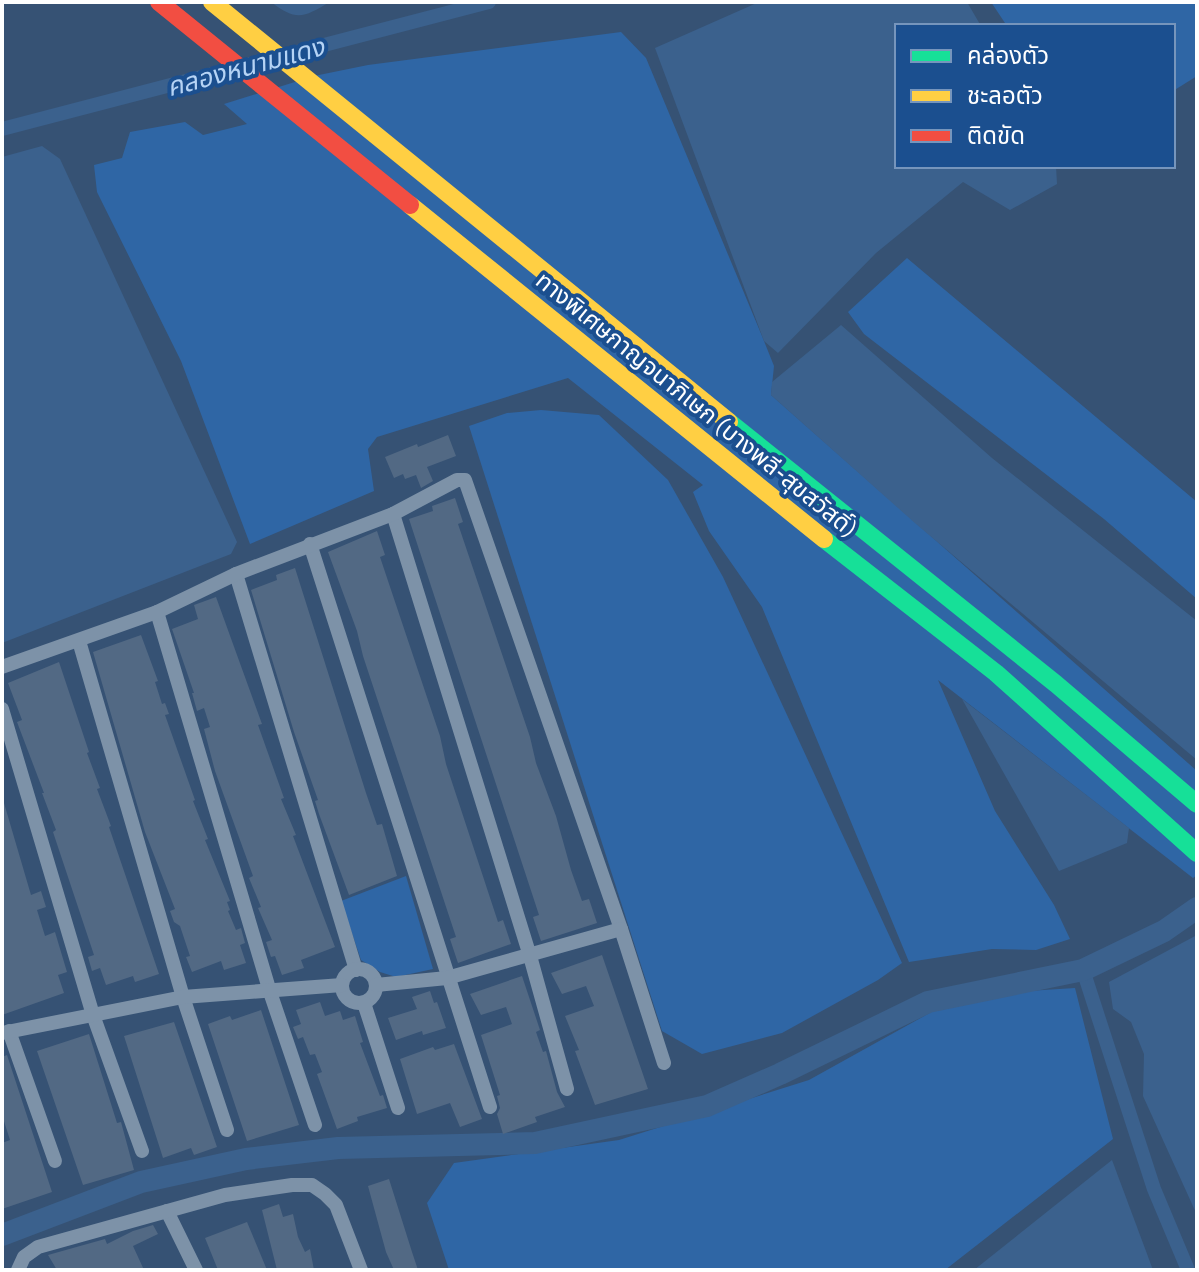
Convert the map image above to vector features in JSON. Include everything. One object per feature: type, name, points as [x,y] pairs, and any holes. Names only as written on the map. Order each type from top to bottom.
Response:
[{"type":"highway","name":"ทางพิเศษกาญจนาภิเษก (บางพลี-สุขสวัสดิ์)","points":[[159,2],[763,491],[996,673],[1197,853]]},
{"type":"highway","name":"ทางพิเศษกาญจนาภิเษก (บางพลี-สุขสวัสดิ์)","points":[[212,2],[1041,671],[1197,804]]},
{"type":"street","points":[[2,667],[157,612],[236,574],[393,514],[457,480],[467,482],[664,1063]]},
{"type":"street","points":[[393,514],[530,956],[567,1089]]},
{"type":"street","points":[[310,544],[490,1107]]},
{"type":"street","points":[[236,574],[356,970]]},
{"type":"street","points":[[157,612],[270,992],[315,1125]]},
{"type":"street","points":[[79,641],[183,997],[227,1130]]},
{"type":"street","points":[[2,709],[93,1015],[142,1151]]},
{"type":"street","points":[[376,985],[447,978],[621,929]]},
{"type":"street","points":[[356,970],[367,971],[376,985],[373,996],[364,1003],[348,1000],[342,985],[346,975],[356,970]]},
{"type":"street","points":[[55,1161],[5,1032],[183,997],[342,985]]},
{"type":"street","points":[[364,1003],[398,1108]]},
{"type":"street","points":[[18,1270],[24,1257],[38,1247],[225,1195],[292,1185],[312,1185],[336,1205],[361,1270]]},
{"type":"street","points":[[167,1211],[196,1270]]},
{"type":"shaded area","points":[[271,2],[330,2],[307,14],[294,15]]},
{"type":"shaded area","points":[[759,2],[967,2],[980,24],[895,24],[895,168],[1056,168],[1057,184],[1010,210],[963,182],[876,253],[778,353],[764,341],[655,48]]},
{"type":"shaded area","points":[[991,2],[1197,2],[1197,76],[1175,90],[1175,24],[1006,24]]},
{"type":"shaded area","points":[[621,32],[646,58],[762,336],[774,366],[771,395],[1197,771],[1197,875],[1193,878],[938,680],[995,811],[1054,905],[1070,939],[1036,950],[992,949],[909,962],[762,607],[709,531],[693,492],[703,485],[568,378],[377,437],[368,449],[374,491],[250,544],[181,361],[97,192],[94,165],[122,158],[130,132],[185,122],[203,135],[247,124],[224,104],[314,76],[368,65]]},
{"type":"shaded area","points":[[42,146],[60,159],[237,542],[231,554],[2,643],[2,157]]},
{"type":"shaded area","points":[[907,258],[1197,502],[1197,599],[1104,519],[864,334],[848,312]]},
{"type":"shaded area","points":[[841,325],[992,458],[1197,621],[1197,760],[916,524],[771,395],[772,382]]},
{"type":"shaded area","points":[[541,410],[599,415],[668,480],[723,577],[902,963],[878,980],[782,1033],[702,1054],[662,1031],[469,426],[507,413]]},
{"type":"shaded area","points":[[962,699],[1129,828],[1127,843],[1059,871]]},
{"type":"shaded area","points":[[406,876],[433,969],[396,977],[380,972],[361,960],[341,901]]},
{"type":"shaded area","points":[[1197,935],[1197,1215],[1143,1096],[1144,1054],[1131,1022],[1113,1009],[1109,982]]},
{"type":"shaded area","points":[[1075,988],[1113,1139],[945,1270],[449,1270],[427,1203],[454,1163],[619,1140],[809,1080],[962,995]]},
{"type":"shaded area","points":[[1112,1160],[1153,1270],[974,1270]]},
{"type":"building","points":[[448,435],[456,456],[427,467],[433,481],[421,488],[416,475],[405,479],[403,474],[394,478],[385,457]]},
{"type":"building","points":[[455,498],[463,522],[458,524],[556,816],[571,870],[582,901],[589,899],[597,923],[541,941],[533,917],[539,915],[409,519],[433,511],[432,506]]},
{"type":"building","points":[[377,531],[385,555],[380,557],[440,736],[446,764],[498,922],[503,920],[511,944],[458,963],[450,939],[456,937],[357,631],[328,552]]},
{"type":"building","points":[[295,568],[366,793],[377,825],[382,824],[397,876],[349,895],[319,814],[315,801],[318,800],[251,590],[277,580],[276,575]]},
{"type":"building","points":[[216,597],[262,724],[258,725],[284,798],[281,799],[296,835],[293,836],[335,947],[301,960],[304,968],[282,975],[266,942],[272,940],[249,878],[253,876],[215,771],[204,729],[210,727],[204,708],[197,711],[172,629],[198,619],[194,605]]},
{"type":"building","points":[[141,635],[158,681],[155,682],[162,704],[165,703],[169,714],[165,715],[208,839],[205,840],[230,901],[227,902],[228,911],[236,930],[241,928],[245,943],[240,945],[246,963],[224,970],[221,961],[192,972],[180,926],[174,922],[170,911],[175,909],[145,832],[93,652]]},
{"type":"building","points":[[59,662],[100,788],[97,789],[109,827],[159,974],[135,982],[133,976],[106,985],[100,968],[92,971],[88,957],[94,955],[53,832],[56,830],[44,793],[17,722],[22,720],[8,683]]},
{"type":"building","points":[[2,804],[31,895],[41,891],[46,907],[37,910],[45,936],[55,932],[67,972],[58,975],[64,993],[2,1015]]},
{"type":"building","points":[[602,955],[648,1089],[595,1105],[575,1051],[579,1050],[565,1016],[594,1006],[586,986],[562,994],[551,973]]},
{"type":"building","points":[[522,976],[540,1030],[536,1032],[543,1052],[546,1051],[557,1092],[565,1107],[535,1117],[537,1122],[503,1134],[497,1114],[500,1108],[497,1096],[500,1095],[481,1035],[512,1024],[506,1007],[481,1015],[470,994]]},
{"type":"building","points":[[430,991],[446,1028],[423,1035],[422,1031],[396,1040],[388,1018],[417,1009],[412,997]]},
{"type":"building","points":[[320,1002],[325,1016],[340,1011],[343,1020],[355,1016],[363,1042],[360,1043],[387,1108],[357,1117],[358,1121],[337,1129],[317,1074],[322,1072],[315,1054],[310,1055],[303,1037],[298,1039],[293,1027],[301,1024],[296,1010]]},
{"type":"building","points":[[261,1010],[299,1125],[247,1141],[208,1024]]},
{"type":"building","points":[[174,1022],[217,1147],[194,1155],[191,1148],[163,1158],[124,1036]]},
{"type":"building","points":[[89,1034],[117,1123],[121,1122],[134,1170],[83,1185],[37,1051]]},
{"type":"building","points":[[454,1044],[482,1119],[460,1127],[450,1103],[417,1114],[400,1059],[433,1047],[435,1050]]},
{"type":"building","points":[[7,1055],[52,1192],[2,1209],[2,1143],[10,1140],[2,1115],[2,1057]]},
{"type":"building","points":[[389,1179],[418,1270],[394,1270],[386,1252],[368,1186]]},
{"type":"building","points":[[279,1204],[283,1217],[293,1214],[305,1252],[310,1249],[314,1270],[277,1270],[262,1210]]},
{"type":"building","points":[[247,1222],[267,1270],[218,1270],[205,1238]]},
{"type":"building","points":[[153,1225],[158,1234],[133,1246],[144,1270],[57,1270],[48,1255],[105,1239],[107,1244]]},
{"type":"waterway","name":"คลองหนามแดง","points":[[2,129],[489,2]]},
{"type":"waterway","points":[[2,1235],[141,1182],[246,1159],[338,1148],[535,1143],[707,1106],[928,1002],[1083,970],[1164,931],[1197,908]]},
{"type":"waterway","points":[[1083,970],[1154,1189],[1188,1270]]},
{"type":"traffic: fast","points":[[729,422],[1056,684],[1197,804]]},
{"type":"traffic: fast","points":[[824,539],[996,673],[1197,853]]},
{"type":"traffic: slow","points":[[212,2],[729,422]]},
{"type":"traffic: slow","points":[[410,205],[824,539]]},
{"type":"traffic: jam","points":[[159,2],[410,205]]}]
